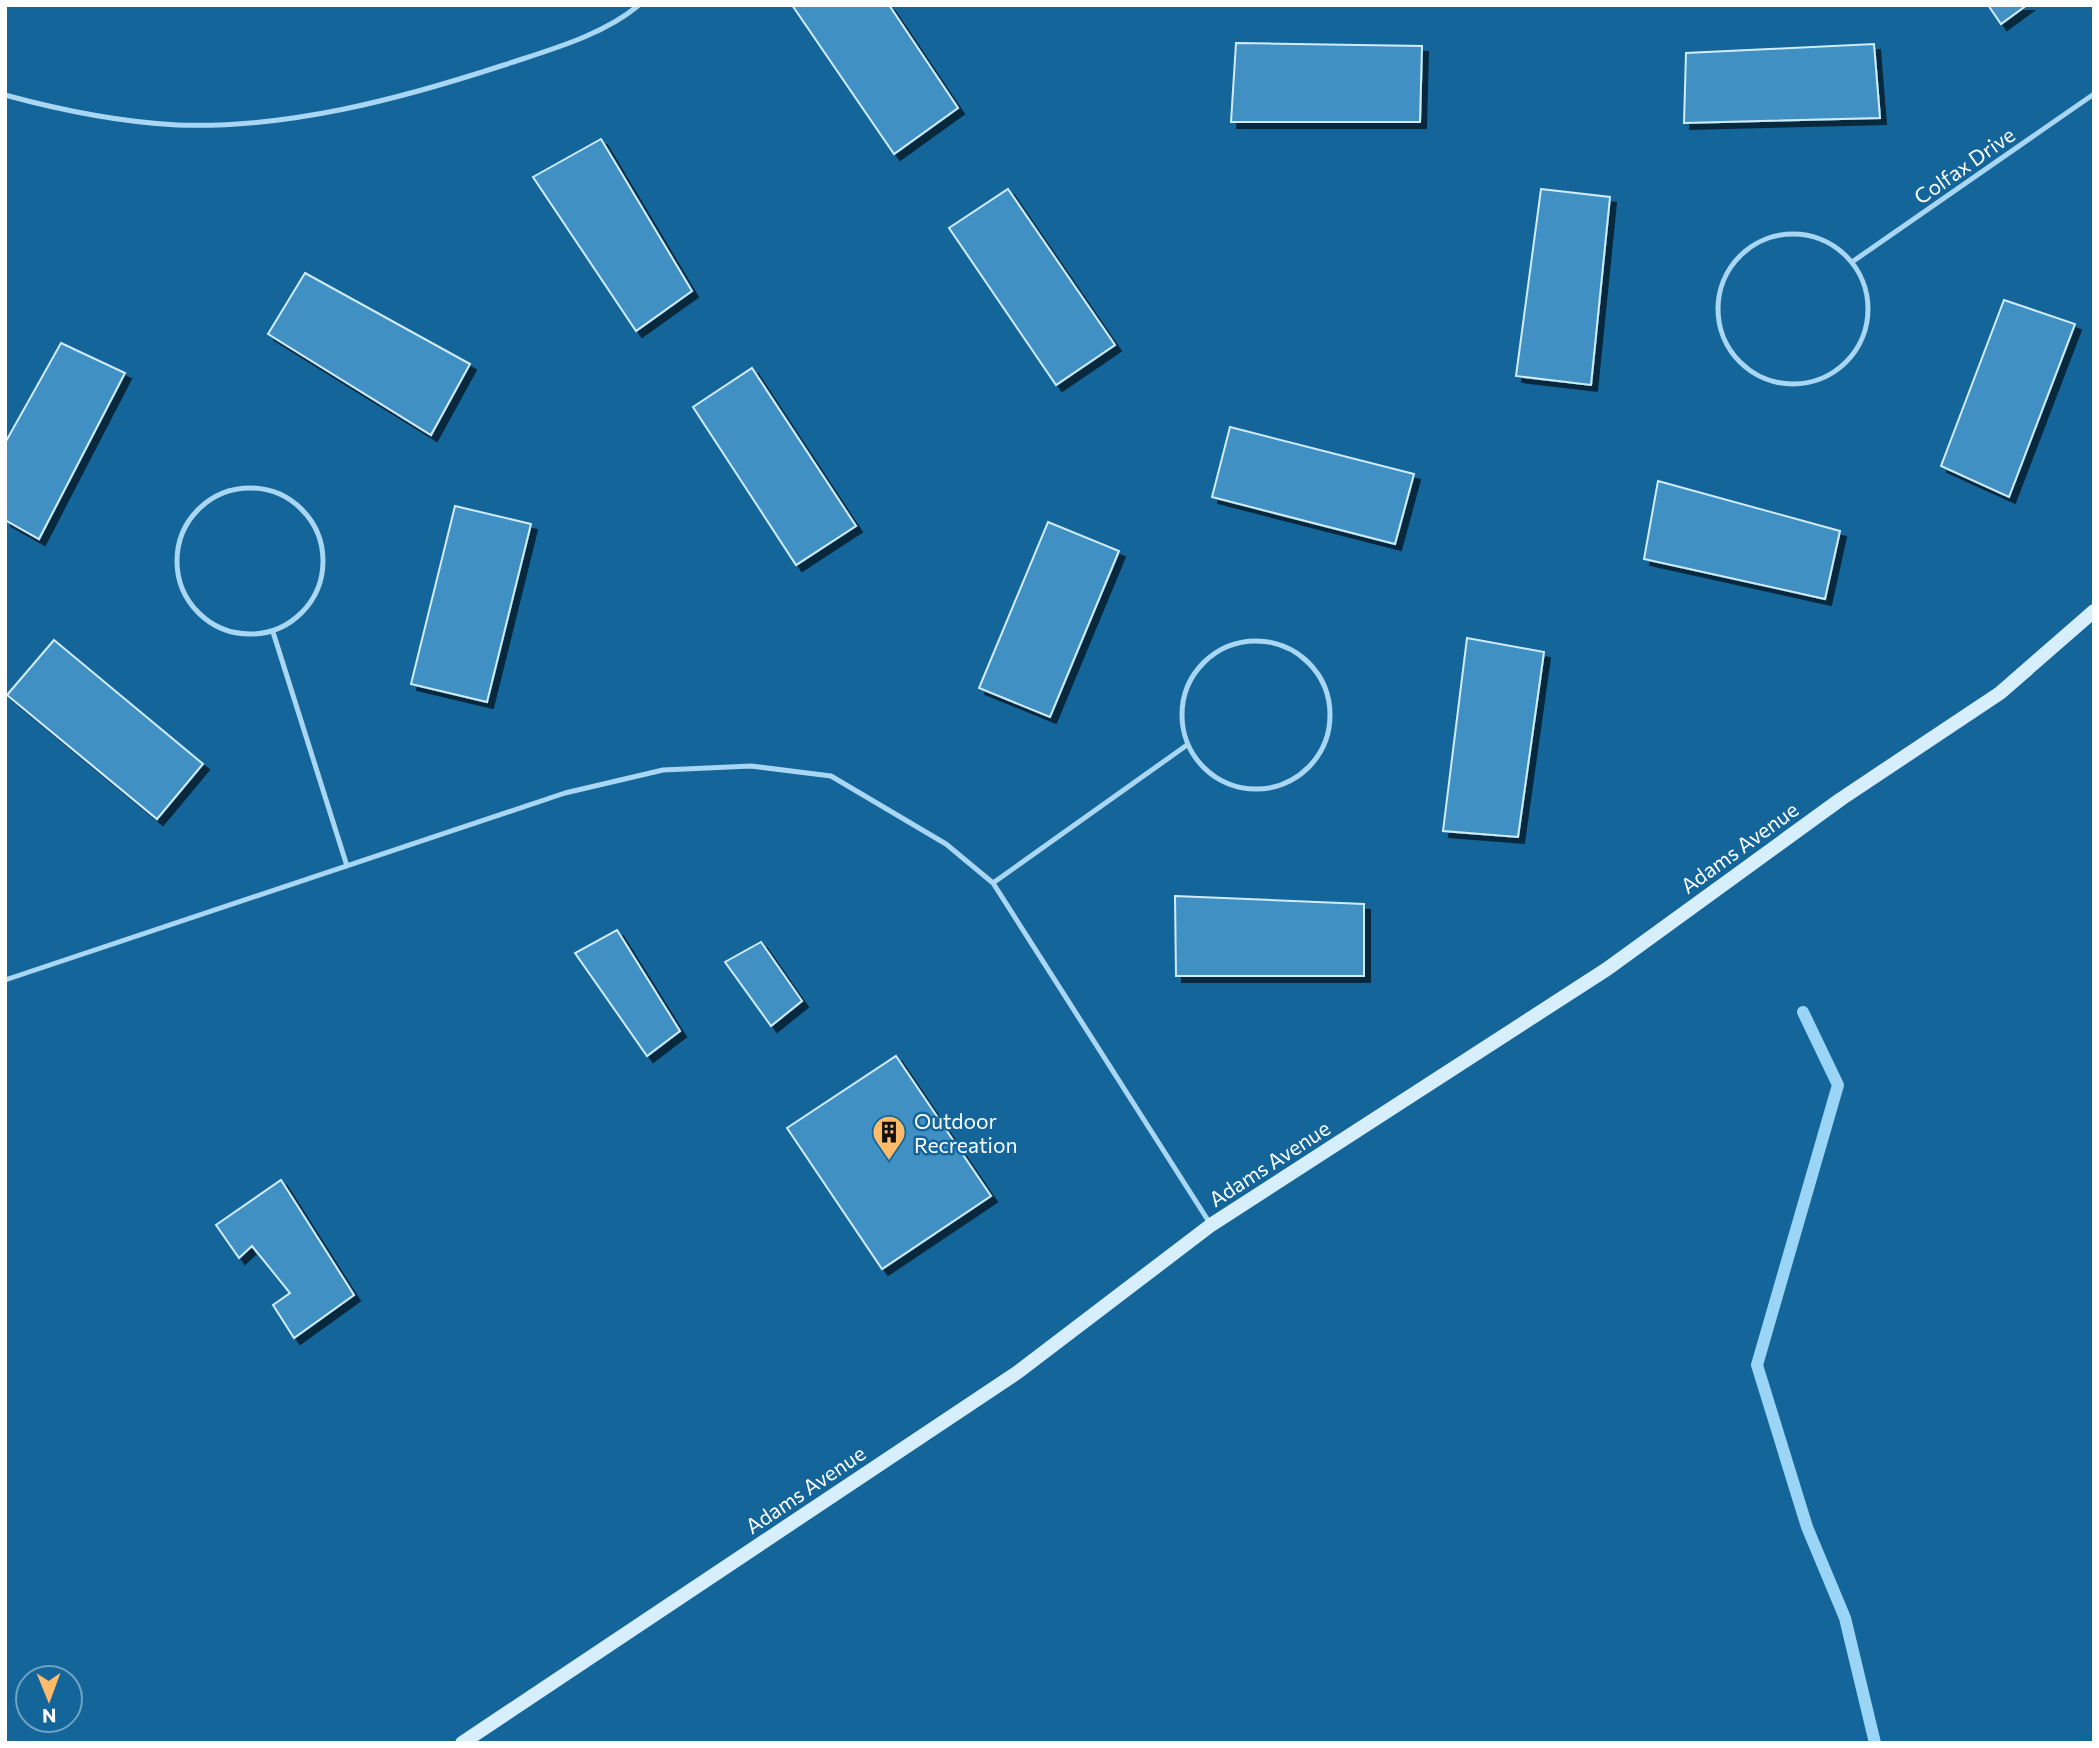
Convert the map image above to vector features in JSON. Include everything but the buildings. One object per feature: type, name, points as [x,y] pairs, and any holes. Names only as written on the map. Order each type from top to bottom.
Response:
[{"type":"street","name":"Adams Avenue","points":[[462,1743],[1018,1372],[1211,1225],[1607,969],[1841,799],[2000,693],[2094,611]]},
{"type":"lane","points":[[5,95],[109,117],[178,125],[264,120],[347,108],[426,90],[576,40],[639,5]]},
{"type":"lane","name":"Colfax Drive","points":[[1852,262],[2094,94]]},
{"type":"lane","points":[[1774,236],[1811,236],[1836,247],[1852,262],[1862,277],[1869,303],[1863,338],[1848,362],[1825,377],[1798,385],[1765,380],[1742,366],[1724,343],[1716,311],[1724,276],[1744,251],[1774,236]]},
{"type":"lane","points":[[258,487],[289,498],[308,515],[322,543],[324,567],[317,594],[302,615],[273,632],[236,634],[207,622],[188,602],[176,574],[177,544],[190,517],[219,494],[258,487]]},
{"type":"lane","points":[[273,632],[347,866]]},
{"type":"lane","points":[[1249,640],[1265,641],[1289,648],[1312,665],[1327,690],[1331,718],[1325,744],[1307,769],[1282,785],[1247,789],[1212,775],[1187,745],[1182,709],[1193,674],[1215,652],[1249,640]]},
{"type":"lane","points":[[993,883],[1187,745]]},
{"type":"lane","points":[[5,980],[565,793],[663,770],[751,766],[831,776],[946,844],[993,883],[1211,1225]]},
{"type":"waterway","points":[[1803,1012],[1838,1085],[1757,1365],[1807,1527],[1845,1618],[1875,1743]]},
{"type":"place","name":"Outdoor Recreation","points":[[889,1162]]}]
